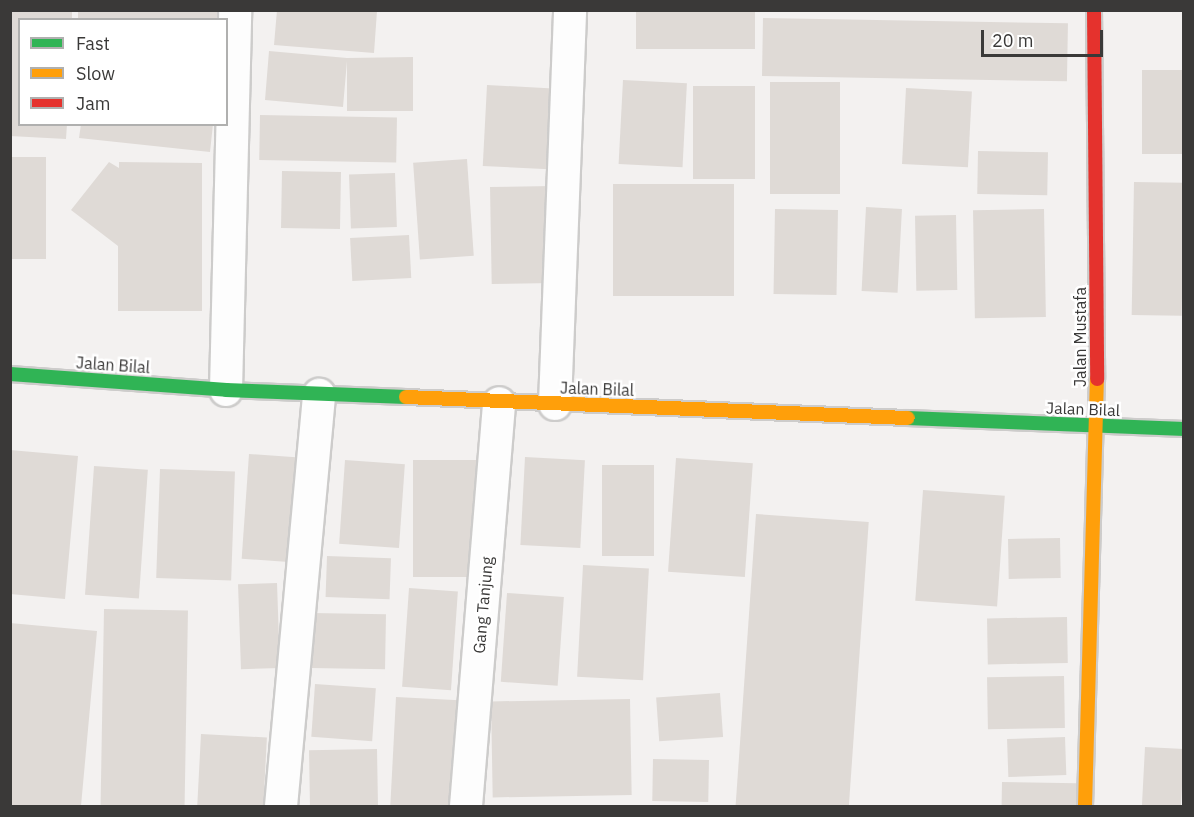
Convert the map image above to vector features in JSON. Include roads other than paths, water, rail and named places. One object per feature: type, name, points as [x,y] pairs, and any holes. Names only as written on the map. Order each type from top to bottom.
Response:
[{"type":"main road","name":"Jalan Mustafa","points":[[1085,807],[1097,426],[1095,10]]},
{"type":"main road","name":"Jalan Bilal","points":[[10,374],[226,390],[499,403],[1184,429]]},
{"type":"street","points":[[226,390],[235,10]]},
{"type":"street","points":[[555,404],[570,10]]},
{"type":"street","points":[[281,807],[319,394]]},
{"type":"street","name":"Gang Tanjung","points":[[466,807],[499,403]]}]
